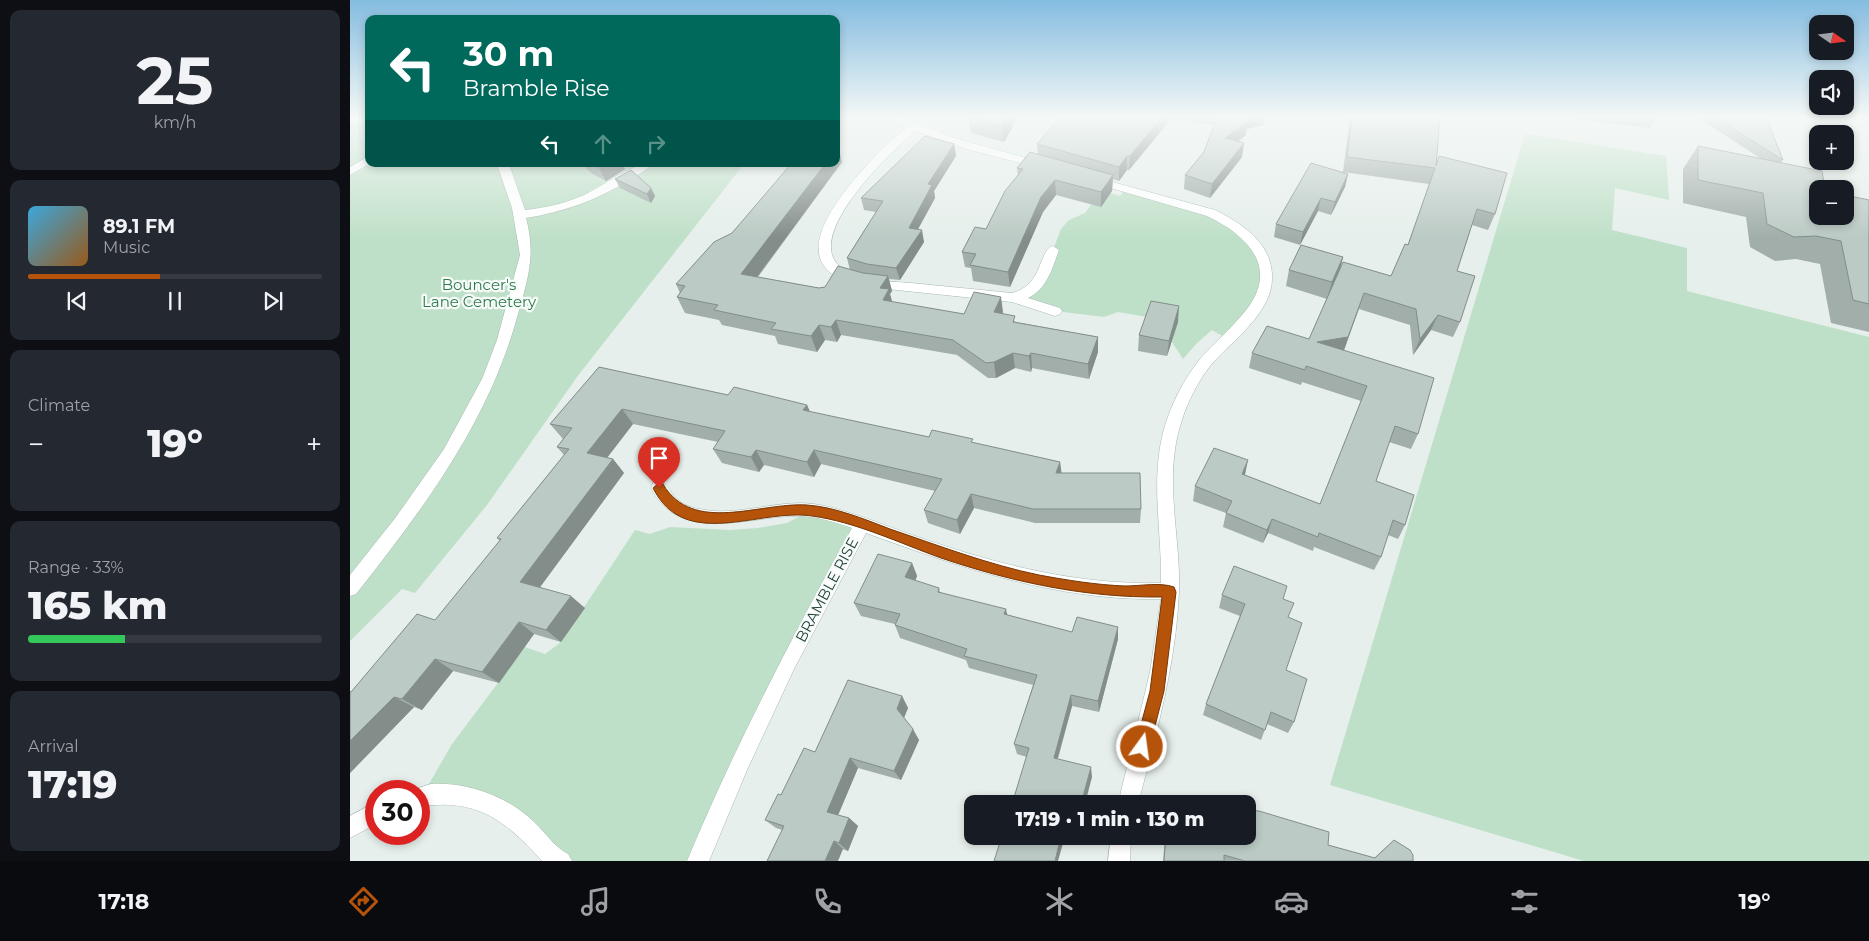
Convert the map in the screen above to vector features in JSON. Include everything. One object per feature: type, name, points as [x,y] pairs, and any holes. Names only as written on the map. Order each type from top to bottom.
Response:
[{"type":"street","points":[[879,157],[844,201],[825,235],[823,246],[828,261],[839,273],[851,279],[868,283],[1012,298],[1055,311]]},
{"type":"street","points":[[1014,157],[1062,171]]},
{"type":"street","points":[[350,172],[365,162]]},
{"type":"street","points":[[350,588],[426,492],[460,438],[492,374],[512,315],[526,255],[519,215],[504,167]]},
{"type":"street","points":[[519,215],[555,210],[579,203],[620,182],[642,167]]},
{"type":"street","points":[[1080,176],[1218,216],[1239,228],[1251,239],[1265,263],[1266,287],[1261,299],[1206,362],[1190,385],[1177,411],[1170,432],[1164,479],[1170,592],[1157,691],[1130,795]]},
{"type":"street","points":[[1012,298],[1022,296],[1036,288],[1053,250]]},
{"type":"street","points":[[659,488],[665,499],[674,508],[687,514],[704,518],[724,518],[792,509],[831,514],[862,525]]},
{"type":"street","name":"BRAMBLE RISE","points":[[698,861],[740,763],[784,671],[862,525],[998,570],[1038,580],[1115,591],[1170,592]]},
{"type":"street","points":[[430,795],[445,793],[480,799],[512,816],[552,857],[561,861]]},
{"type":"street","points":[[350,828],[365,819]]},
{"type":"street","points":[[1119,861],[1120,845]]},
{"type":"green space","name":"Bouncer's Lane Cemetery","points":[[350,157],[365,157],[365,167],[742,167],[577,377],[487,505],[415,593],[402,589],[350,641]]},
{"type":"green space","points":[[1518,157],[1666,157],[1669,200],[1615,188],[1612,230],[1687,248],[1687,291],[1869,337],[1869,861],[1584,861],[1330,785]]},
{"type":"green space","points":[[1125,189],[1211,213],[1251,239],[1265,287],[1228,339],[1212,330],[1183,359],[1172,342],[1177,322],[1118,312],[1104,317],[1055,311],[1022,296],[1053,250],[1061,229],[1069,220],[1085,213],[1091,205],[1111,193],[1120,196]]},
{"type":"green space","points":[[812,510],[862,525],[698,861],[561,861],[512,817],[430,798],[430,782],[452,744],[525,647],[545,654],[561,642],[635,530],[650,534],[670,527],[729,530],[787,523]]},
{"type":"building","points":[[903,157],[945,157],[928,184],[932,185],[909,228],[922,230],[896,268],[867,264],[847,258],[883,201],[861,198]]},
{"type":"building","points":[[1026,157],[1049,157],[1113,175],[1101,192],[1055,180],[1041,197],[1008,272],[970,265],[976,254],[962,252],[975,227],[986,229],[1005,191],[1023,169],[1017,168]]},
{"type":"building","points":[[1084,157],[1126,157],[1119,167]]},
{"type":"building","points":[[1200,157],[1233,157],[1212,184],[1185,175]]},
{"type":"building","points":[[1348,157],[1437,157],[1436,166],[1439,157],[1444,157],[1507,173],[1495,214],[1477,209],[1457,271],[1475,276],[1460,322],[1438,315],[1420,339],[1416,309],[1364,293],[1348,337],[1317,342],[1434,378],[1418,434],[1395,426],[1376,481],[1414,495],[1405,525],[1393,520],[1381,557],[1319,533],[1318,537],[1272,519],[1267,530],[1226,513],[1232,501],[1195,486],[1214,448],[1248,460],[1242,474],[1320,504],[1367,386],[1306,366],[1305,370],[1252,353],[1267,326],[1309,339],[1343,262],[1391,276],[1405,244],[1408,245],[1435,168]]},
{"type":"building","points":[[1698,157],[1753,157],[1809,168],[1809,170],[1822,171],[1824,180],[1809,180],[1809,225],[1854,225],[1854,197],[1869,200],[1869,304],[1853,300],[1841,241],[1816,236],[1794,237],[1767,224],[1763,193],[1698,180]]},
{"type":"building","points":[[1311,163],[1348,174],[1335,202],[1321,198],[1303,232],[1276,224]]},
{"type":"building","points":[[788,167],[823,167],[741,274],[819,288],[825,287],[838,266],[863,273],[888,276],[880,288],[889,289],[883,300],[964,314],[974,292],[1001,297],[994,312],[1015,316],[1013,322],[1098,337],[1088,364],[1031,353],[1029,356],[1013,353],[994,362],[986,363],[953,340],[836,320],[831,327],[819,325],[811,336],[771,329],[776,323],[714,310],[718,305],[677,297],[685,286],[676,284],[714,242],[732,233]]},
{"type":"building","points":[[631,170],[651,188],[647,194],[615,179]]},
{"type":"building","points":[[1301,245],[1343,257],[1332,282],[1289,270]]},
{"type":"building","points":[[1151,301],[1179,306],[1169,341],[1139,335]]},
{"type":"building","points":[[599,367],[728,395],[734,387],[807,405],[803,410],[929,437],[932,430],[973,439],[971,442],[1060,462],[1056,473],[1140,473],[1141,509],[1033,509],[971,494],[957,520],[924,510],[942,479],[814,450],[807,462],[756,450],[751,457],[713,449],[725,431],[622,409],[587,453],[613,459],[520,582],[571,596],[546,630],[519,622],[482,672],[435,659],[402,699],[394,697],[350,741],[350,692],[417,614],[435,620],[501,539],[497,538],[569,449],[557,447],[572,428],[550,424]]},
{"type":"building","points":[[878,554],[912,563],[905,577],[939,588],[938,592],[1006,609],[1004,614],[1072,632],[1077,617],[1118,627],[1098,701],[1071,695],[1054,758],[1091,767],[1083,795],[1015,795],[1029,748],[1014,744],[1037,675],[964,656],[967,649],[895,625],[900,614],[854,603]]},
{"type":"building","points":[[1234,566],[1287,586],[1283,599],[1294,603],[1288,617],[1302,623],[1286,670],[1307,679],[1294,722],[1271,712],[1265,730],[1206,704],[1245,604],[1222,595]]},
{"type":"building","points":[[848,680],[902,696],[897,709],[913,729],[894,771],[850,758],[827,812],[849,818],[839,843],[834,841],[825,861],[767,861],[784,826],[765,820],[778,794],[781,795],[804,748],[815,752]]},
{"type":"building","points":[[1256,811],[1329,832],[1328,845],[1375,858],[1394,840],[1410,850],[1413,855],[1413,861],[1245,861],[1224,855],[1224,861],[1164,861],[1165,845],[1256,845]]},
{"type":"building","points":[[999,845],[1059,845],[1055,861],[994,861]]},
{"type":"route","points":[[659,488],[665,499],[674,508],[687,514],[704,518],[724,518],[792,509],[812,510],[847,519],[943,553],[1038,580],[1079,588],[1124,592],[1170,592],[1157,691],[1142,747]]}]
